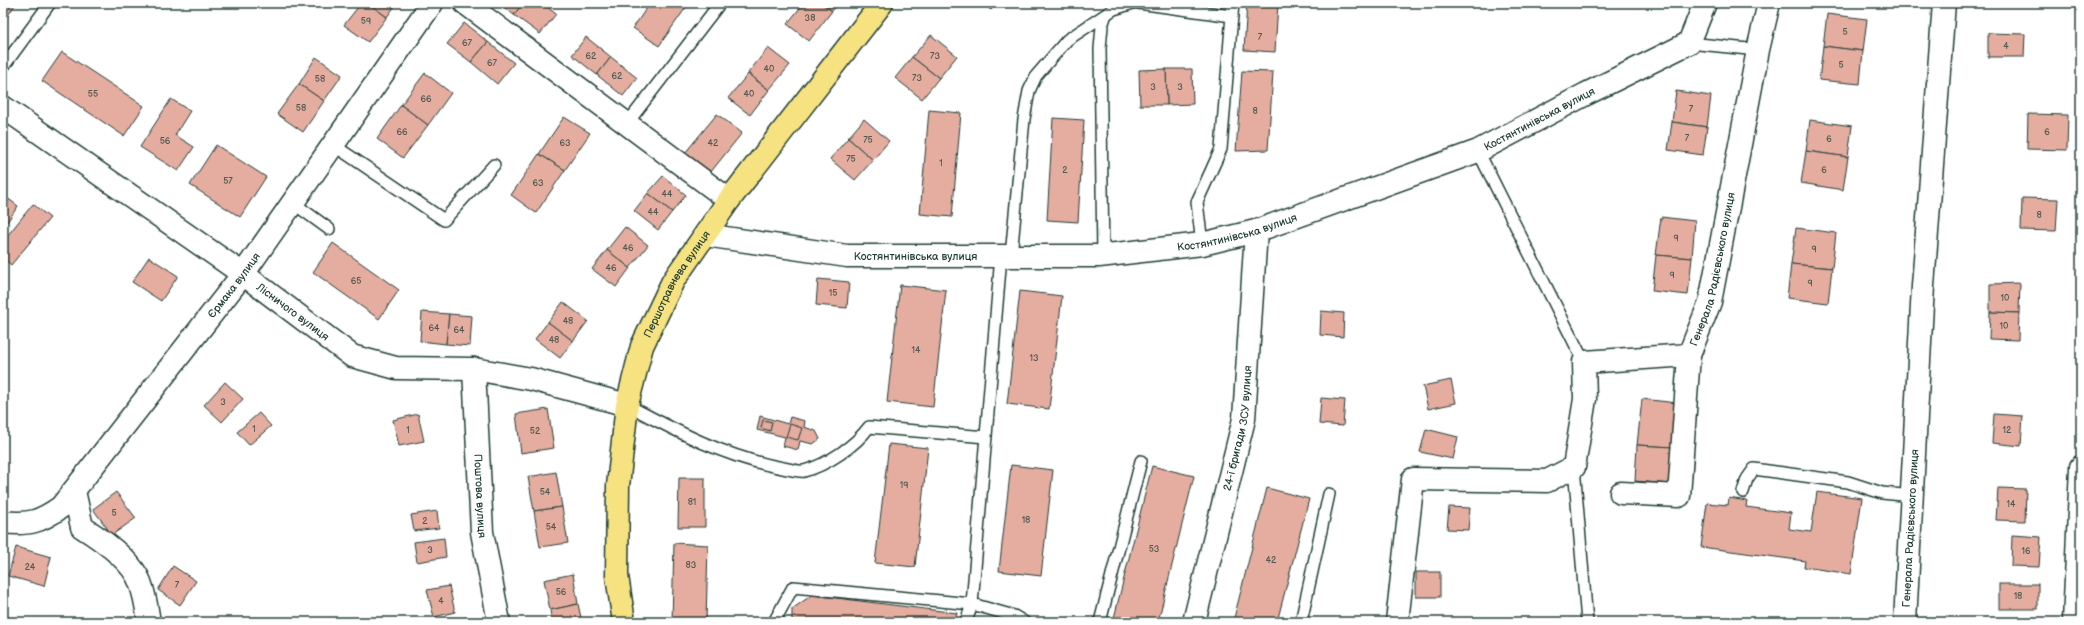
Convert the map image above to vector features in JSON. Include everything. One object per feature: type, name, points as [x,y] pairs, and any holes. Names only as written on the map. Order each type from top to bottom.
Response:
[{"type":"main road","name":"Першотравнева вулиця","points":[[624,622],[617,576],[618,486],[627,405],[642,346],[673,281],[729,200],[882,3]]},
{"type":"street","name":"Єрмака вулиця","points":[[3,522],[24,524],[44,519],[62,507],[243,274],[332,144],[432,3]]},
{"type":"street","points":[[465,3],[626,125],[729,200]]},
{"type":"street","points":[[1690,43],[1706,3]]},
{"type":"street","name":"Генерала Радієвського вулиця","points":[[1584,362],[1689,355],[1710,302],[1758,50],[1769,3]]},
{"type":"street","name":"Генерала Радієвського вулиця","points":[[1905,622],[1913,496],[1923,286],[1944,3]]},
{"type":"street","name":"Костянтинівська вулиця","points":[[705,235],[847,256],[1103,256],[1202,244],[1256,231],[1478,152],[1586,94],[1690,43]]},
{"type":"street","name":"Лісничого вулиця","points":[[3,108],[243,274],[352,356],[396,368],[474,369],[531,379],[627,405]]},
{"type":"street","name":"24-ї бригади ЗСУ вулиця","points":[[1194,622],[1244,419],[1256,231]]},
{"type":"street","points":[[1621,493],[1678,496],[1689,355]]},
{"type":"street","points":[[1396,622],[1414,479],[1547,481],[1574,467],[1585,398],[1584,362]]},
{"type":"street","name":"Поштова вулиця","points":[[474,369],[482,532],[499,622]]},
{"type":"street","points":[[2074,622],[2081,467]]},
{"type":"street","points":[[74,491],[82,527],[108,544],[140,581],[146,602],[148,622]]},
{"type":"lane","points":[[3,67],[50,3]]},
{"type":"lane","points":[[626,125],[720,3]]},
{"type":"lane","points":[[966,622],[972,604],[986,437],[1006,256],[1029,91],[1036,76],[1067,40],[1114,9],[1133,3]]},
{"type":"lane","points":[[1138,3],[1232,16]]},
{"type":"lane","points":[[1202,244],[1197,202],[1221,149],[1233,3]]},
{"type":"lane","points":[[1103,256],[1100,49],[1102,26],[1105,16]]},
{"type":"lane","points":[[1690,43],[1758,50]]},
{"type":"lane","points":[[332,144],[444,220],[494,165]]},
{"type":"lane","points":[[1478,152],[1584,362]]},
{"type":"lane","points":[[292,202],[329,229]]},
{"type":"lane","points":[[627,405],[680,433],[730,453],[770,466],[803,471],[828,460],[861,437],[869,427],[986,437]]},
{"type":"lane","points":[[1100,622],[1142,461]]},
{"type":"lane","points":[[1574,467],[1587,622]]},
{"type":"lane","points":[[1743,492],[1747,479],[1754,469],[1848,482],[1882,493],[1913,496]]},
{"type":"lane","points":[[1301,622],[1329,494]]},
{"type":"lane","points":[[774,622],[793,587],[972,604],[1014,616],[1024,622]]},
{"type":"building","points":[[3,3],[16,3],[3,23]]},
{"type":"building","points":[[361,3],[368,3],[387,17],[368,42],[344,25]]},
{"type":"building","points":[[368,3],[397,3],[387,17]]},
{"type":"building","points":[[499,3],[523,3],[514,15]]},
{"type":"building","points":[[523,3],[542,3],[556,14],[540,34],[514,15]]},
{"type":"building","points":[[650,3],[689,3],[659,46],[633,28]]},
{"type":"building","points":[[804,3],[821,3],[832,11],[809,41],[787,24]]},
{"type":"building","points":[[821,3],[839,3],[832,11]]},
{"type":"building","points":[[981,3],[996,3],[991,10]]},
{"type":"building","points":[[1247,3],[1278,3],[1275,52],[1244,50]]},
{"type":"building","points":[[1827,14],[1867,19],[1863,51],[1823,46]]},
{"type":"building","points":[[464,23],[488,42],[471,62],[447,44]]},
{"type":"building","points":[[1988,33],[2025,34],[2024,57],[1988,57]]},
{"type":"building","points":[[931,35],[957,56],[939,78],[912,57]]},
{"type":"building","points":[[586,37],[611,57],[597,75],[572,55]]},
{"type":"building","points":[[488,42],[514,63],[497,84],[471,62]]},
{"type":"building","points":[[1823,46],[1863,51],[1860,84],[1819,80]]},
{"type":"building","points":[[768,48],[790,65],[769,90],[748,73]]},
{"type":"building","points":[[62,52],[144,106],[124,136],[42,81]]},
{"type":"building","points":[[316,57],[342,75],[324,101],[299,84]]},
{"type":"building","points":[[611,57],[637,78],[623,96],[597,75]]},
{"type":"building","points":[[912,57],[939,78],[922,99],[895,78]]},
{"type":"building","points":[[1166,69],[1192,69],[1193,104],[1167,105]]},
{"type":"building","points":[[1166,69],[1167,105],[1140,105],[1139,70]]},
{"type":"building","points":[[1242,71],[1273,72],[1268,150],[1236,151]]},
{"type":"building","points":[[425,73],[451,93],[428,125],[401,105]]},
{"type":"building","points":[[748,74],[769,90],[750,115],[728,98]]},
{"type":"building","points":[[299,84],[324,101],[303,132],[277,114]]},
{"type":"building","points":[[1676,91],[1711,96],[1707,127],[1672,122]]},
{"type":"building","points":[[171,99],[190,111],[175,135],[194,147],[178,171],[140,147]]},
{"type":"building","points":[[401,105],[428,125],[403,158],[377,139]]},
{"type":"building","points":[[929,110],[961,113],[952,217],[920,214]]},
{"type":"building","points":[[717,114],[742,133],[710,173],[685,153]]},
{"type":"building","points":[[2028,114],[2068,115],[2067,150],[2027,149]]},
{"type":"building","points":[[564,117],[590,133],[565,170],[539,154]]},
{"type":"building","points":[[1053,118],[1084,120],[1078,222],[1047,220]]},
{"type":"building","points":[[864,119],[889,141],[873,160],[848,138]]},
{"type":"building","points":[[1810,120],[1852,126],[1848,157],[1806,151]]},
{"type":"building","points":[[1672,122],[1707,127],[1703,155],[1668,150]]},
{"type":"building","points":[[848,138],[873,160],[855,180],[830,159]]},
{"type":"building","points":[[216,145],[266,177],[240,217],[190,185]]},
{"type":"building","points":[[1806,151],[1848,157],[1843,190],[1801,183]]},
{"type":"building","points":[[539,154],[565,170],[536,213],[511,195]]},
{"type":"building","points":[[663,176],[686,195],[672,212],[648,193]]},
{"type":"building","points":[[648,193],[672,212],[658,230],[634,211]]},
{"type":"building","points":[[3,195],[18,206],[3,228]]},
{"type":"building","points":[[2022,198],[2058,199],[2056,231],[2021,230]]},
{"type":"building","points":[[33,204],[50,218],[11,265],[3,258],[3,241]]},
{"type":"building","points":[[1661,217],[1695,221],[1692,258],[1656,255]]},
{"type":"building","points":[[625,227],[648,245],[630,268],[607,250]]},
{"type":"building","points":[[1796,228],[1836,233],[1832,268],[1791,264]]},
{"type":"building","points":[[333,243],[399,290],[379,319],[313,272]]},
{"type":"building","points":[[607,250],[630,268],[616,287],[592,269]]},
{"type":"building","points":[[1656,255],[1692,258],[1688,295],[1652,291]]},
{"type":"building","points":[[149,257],[178,276],[161,301],[132,282]]},
{"type":"building","points":[[1791,264],[1832,268],[1828,303],[1787,298]]},
{"type":"building","points":[[818,279],[849,282],[847,308],[816,305]]},
{"type":"building","points":[[2020,283],[2019,313],[1990,312],[1990,284]]},
{"type":"building","points":[[900,285],[946,290],[933,407],[887,402]]},
{"type":"building","points":[[1020,291],[1062,296],[1049,409],[1007,404]]},
{"type":"building","points":[[563,302],[588,321],[573,341],[548,322]]},
{"type":"building","points":[[1321,311],[1344,313],[1343,337],[1320,335]]},
{"type":"building","points":[[422,312],[449,314],[446,344],[420,341]]},
{"type":"building","points":[[1990,312],[2019,313],[2018,340],[1989,339]]},
{"type":"building","points":[[449,314],[472,316],[470,346],[446,344]]},
{"type":"building","points":[[548,322],[573,341],[560,358],[535,339]]},
{"type":"building","points":[[1451,380],[1456,403],[1428,409],[1423,386]]},
{"type":"building","points":[[225,382],[243,399],[222,422],[204,405]]},
{"type":"building","points":[[1321,398],[1345,400],[1343,426],[1319,424]]},
{"type":"building","points":[[1642,399],[1677,403],[1673,447],[1637,445]]},
{"type":"building","points":[[548,409],[554,448],[521,453],[516,414]]},
{"type":"building","points":[[259,413],[271,426],[249,445],[237,432]]},
{"type":"building","points":[[418,414],[424,441],[399,446],[393,420]]},
{"type":"building","points":[[1994,414],[2023,416],[2021,446],[1992,443]]},
{"type":"building","points":[[760,416],[788,424],[790,417],[805,421],[804,427],[816,431],[820,439],[813,444],[800,441],[798,450],[783,446],[785,437],[757,430]]},
{"type":"building","points":[[763,420],[772,422],[770,431],[761,428]]},
{"type":"building","points":[[790,424],[802,428],[798,440],[786,437]]},
{"type":"building","points":[[1426,429],[1458,437],[1453,459],[1420,452]]},
{"type":"building","points":[[889,444],[928,448],[915,567],[875,563]]},
{"type":"building","points":[[1637,445],[1673,447],[1670,484],[1635,481]]},
{"type":"building","points":[[1011,465],[1053,470],[1041,576],[999,571]]},
{"type":"building","points":[[1152,466],[1194,476],[1158,622],[1113,622]]},
{"type":"building","points":[[556,472],[562,507],[534,511],[528,477]]},
{"type":"building","points":[[679,478],[705,478],[705,527],[678,527]]},
{"type":"building","points":[[1267,488],[1309,499],[1277,622],[1233,622]]},
{"type":"building","points":[[1998,488],[2026,489],[2025,521],[1996,520]]},
{"type":"building","points":[[116,492],[136,518],[112,535],[93,509]]},
{"type":"building","points":[[1817,492],[1862,498],[1851,574],[1804,567],[1805,561],[1701,547],[1707,503],[1728,505],[1729,498],[1747,501],[1746,507],[1791,513],[1789,529],[1811,532]]},
{"type":"building","points":[[562,507],[568,543],[540,547],[534,511]]},
{"type":"building","points":[[1449,507],[1470,508],[1468,530],[1447,529]]},
{"type":"building","points":[[437,511],[439,528],[414,531],[411,515]]},
{"type":"building","points":[[2012,535],[2041,537],[2039,567],[2011,566]]},
{"type":"building","points":[[444,538],[446,557],[417,562],[414,542]]},
{"type":"building","points":[[674,543],[708,545],[706,622],[672,622]]},
{"type":"building","points":[[16,547],[51,557],[44,586],[8,576]]},
{"type":"building","points":[[173,566],[196,581],[180,605],[158,590]]},
{"type":"building","points":[[1416,572],[1440,572],[1440,597],[1416,597]]},
{"type":"building","points":[[573,574],[578,604],[550,610],[544,580]]},
{"type":"building","points":[[1999,584],[2038,584],[2038,609],[1999,609]]},
{"type":"building","points":[[449,586],[455,612],[434,617],[427,590]]},
{"type":"building","points":[[812,595],[957,613],[955,622],[792,622],[792,609]]},
{"type":"building","points":[[578,604],[582,622],[552,622],[550,610]]}]
